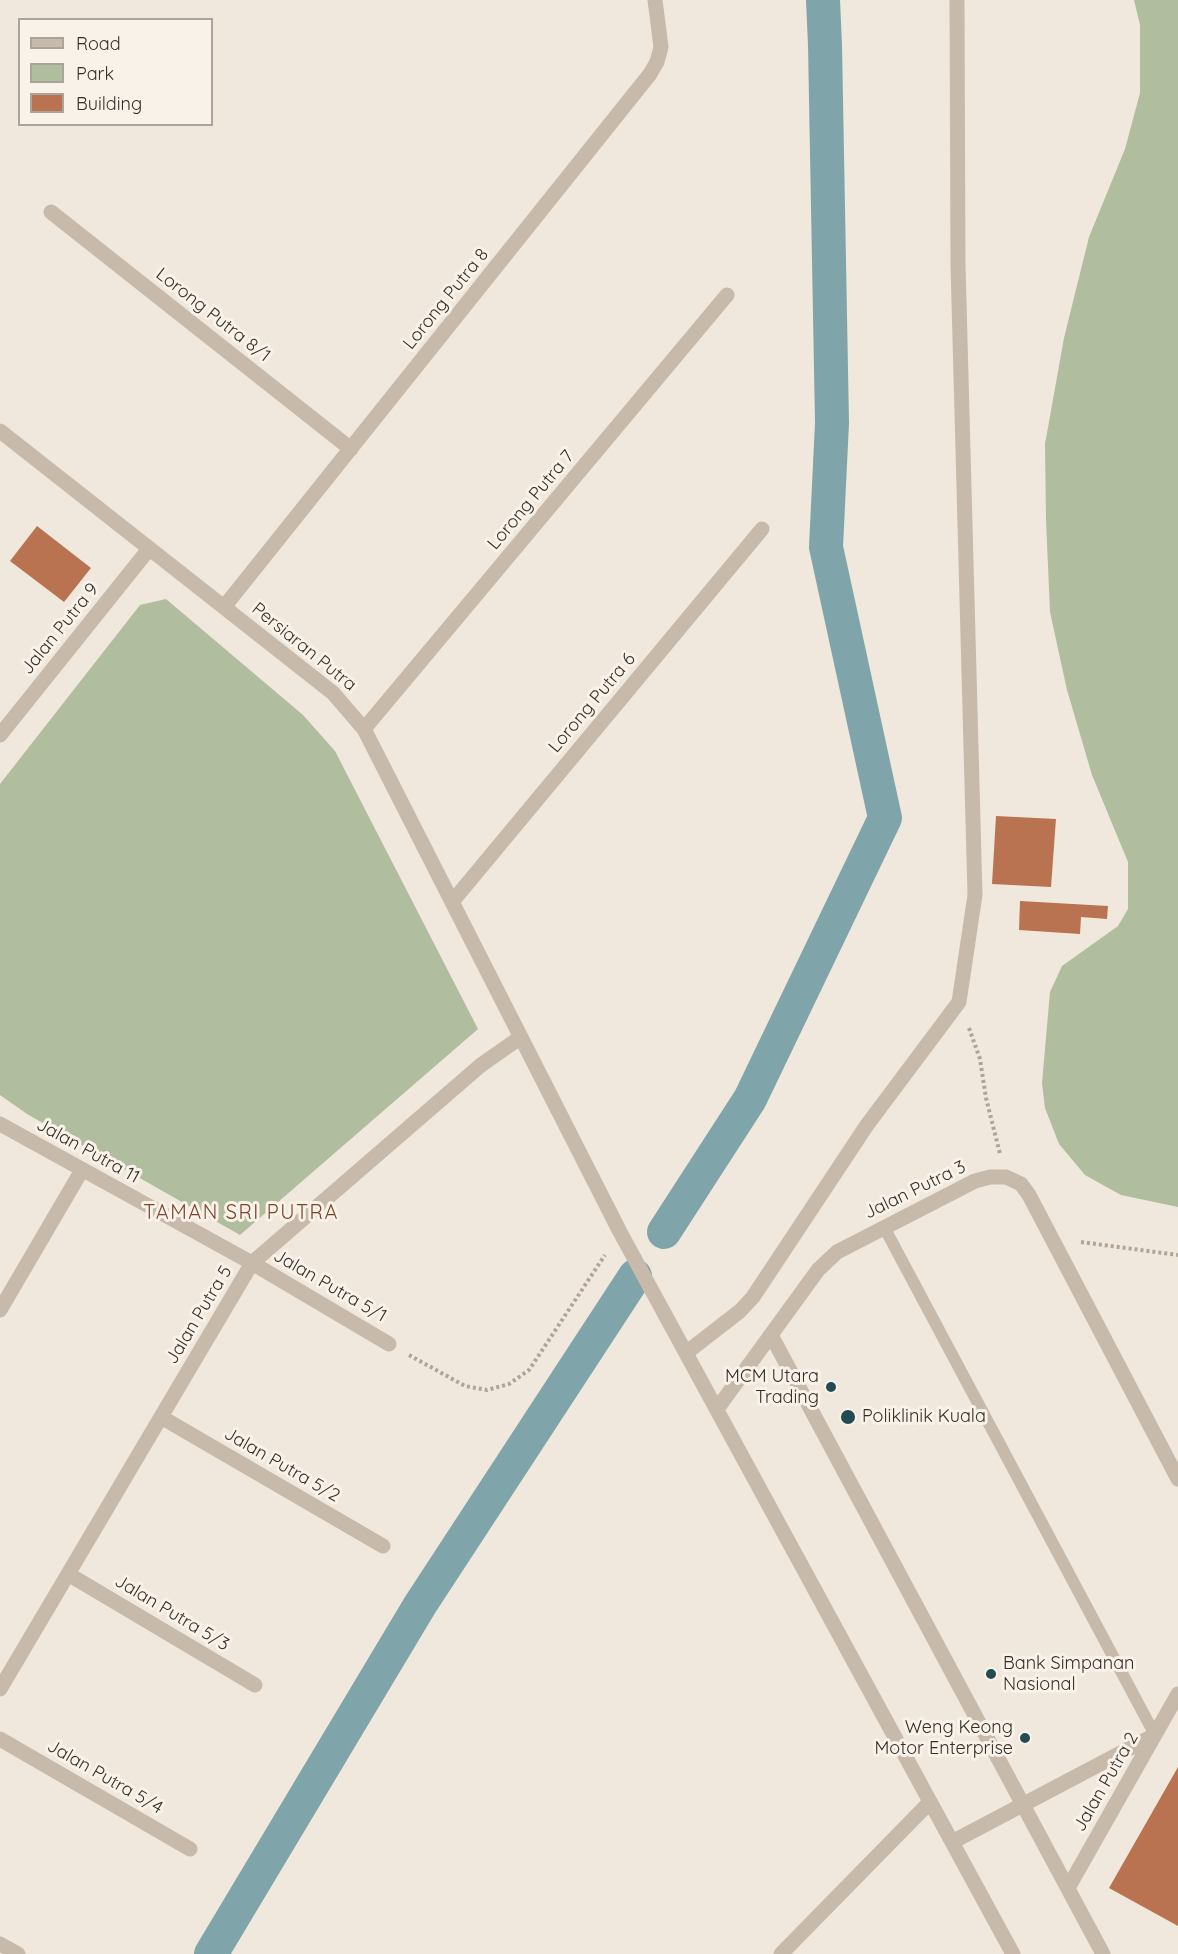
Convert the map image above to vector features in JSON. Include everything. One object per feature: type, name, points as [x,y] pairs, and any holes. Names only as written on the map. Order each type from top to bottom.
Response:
[{"type":"street","name":"Lorong Putra 8","points":[[224,607],[650,74],[657,62],[661,47],[656,0]]},
{"type":"street","points":[[686,1353],[740,1311],[753,1297],[867,1125],[959,1002],[975,896],[958,265],[957,0]]},
{"type":"street","name":"Lorong Putra 8/1","points":[[51,212],[351,449]]},
{"type":"street","name":"Lorong Putra 7","points":[[364,729],[728,295]]},
{"type":"street","name":"Persiaran Putra","points":[[0,431],[333,693],[364,729],[620,1232],[1013,1954]]},
{"type":"street","name":"Lorong Putra 6","points":[[452,902],[762,529]]},
{"type":"street","name":"Jalan Putra 9","points":[[0,735],[149,549]]},
{"type":"street","name":"Jalan Putra 5","points":[[0,1689],[252,1263],[481,1065],[521,1037]]},
{"type":"street","name":"Jalan Putra 11","points":[[0,1124],[252,1263]]},
{"type":"street","points":[[0,1310],[82,1170]]},
{"type":"street","name":"Jalan Putra 3","points":[[717,1409],[819,1270],[837,1252],[975,1181],[990,1177],[1006,1177]]},
{"type":"street","points":[[1006,1177],[1021,1184],[1029,1195],[1178,1479]]},
{"type":"street","name":"Jalan Putra 5/1","points":[[252,1263],[389,1344]]},
{"type":"street","points":[[771,1335],[1103,1954]]},
{"type":"street","name":"Jalan Putra 5/2","points":[[161,1417],[383,1546]]},
{"type":"street","name":"Jalan Putra 5/3","points":[[68,1574],[255,1685]]},
{"type":"street","name":"Jalan Putra 2","points":[[1068,1888],[1178,1694]]},
{"type":"street","points":[[952,1842],[1155,1735]]},
{"type":"street","name":"Jalan Putra 5/4","points":[[0,1739],[190,1849]]},
{"type":"street","points":[[781,1954],[930,1802]]},
{"type":"street","points":[[0,1944],[18,1954]]},
{"type":"lane","points":[[884,1227],[1155,1735]]},
{"type":"path","points":[[959,1002],[980,1059],[986,1098],[1006,1177]]},
{"type":"path","points":[[389,1344],[465,1386],[487,1390],[509,1384],[529,1371],[620,1232]]},
{"type":"path","points":[[1052,1238],[1178,1255]]},
{"type":"green space","points":[[1134,0],[1178,0],[1178,1207],[1121,1195],[1085,1175],[1059,1144],[1045,1108],[1042,1083],[1050,992],[1062,966],[1118,926],[1128,909],[1128,862],[1092,775],[1067,690],[1050,612],[1045,444],[1064,338],[1089,237],[1125,149],[1140,93],[1140,25]]},
{"type":"green space","points":[[166,599],[303,715],[335,751],[478,1029],[240,1235],[27,1114],[0,1095],[0,784],[140,605]]},
{"type":"building","points":[[37,526],[91,568],[64,602],[10,561]]},
{"type":"building","points":[[996,816],[1056,819],[1051,887],[992,884]]},
{"type":"building","points":[[1020,901],[1108,906],[1107,919],[1081,917],[1080,934],[1019,930]]},
{"type":"building","points":[[1178,1767],[1178,1926],[1109,1888]]},
{"type":"waterway","points":[[664,1232],[750,1099],[885,818],[826,547],[832,423],[823,0]]},
{"type":"waterway","points":[[211,1954],[420,1605],[635,1276]]},
{"type":"place","name":"MCM Utara Trading","points":[[831,1387]]},
{"type":"place","name":"Poliklinik Kuala","points":[[848,1417]]},
{"type":"place","name":"Bank Simpanan Nasional","points":[[991,1674]]},
{"type":"place","name":"Weng Keong Motor Enterprise","points":[[1025,1738]]},
{"type":"district","name":"TAMAN SRI PUTRA","points":[[241,1213]]}]
